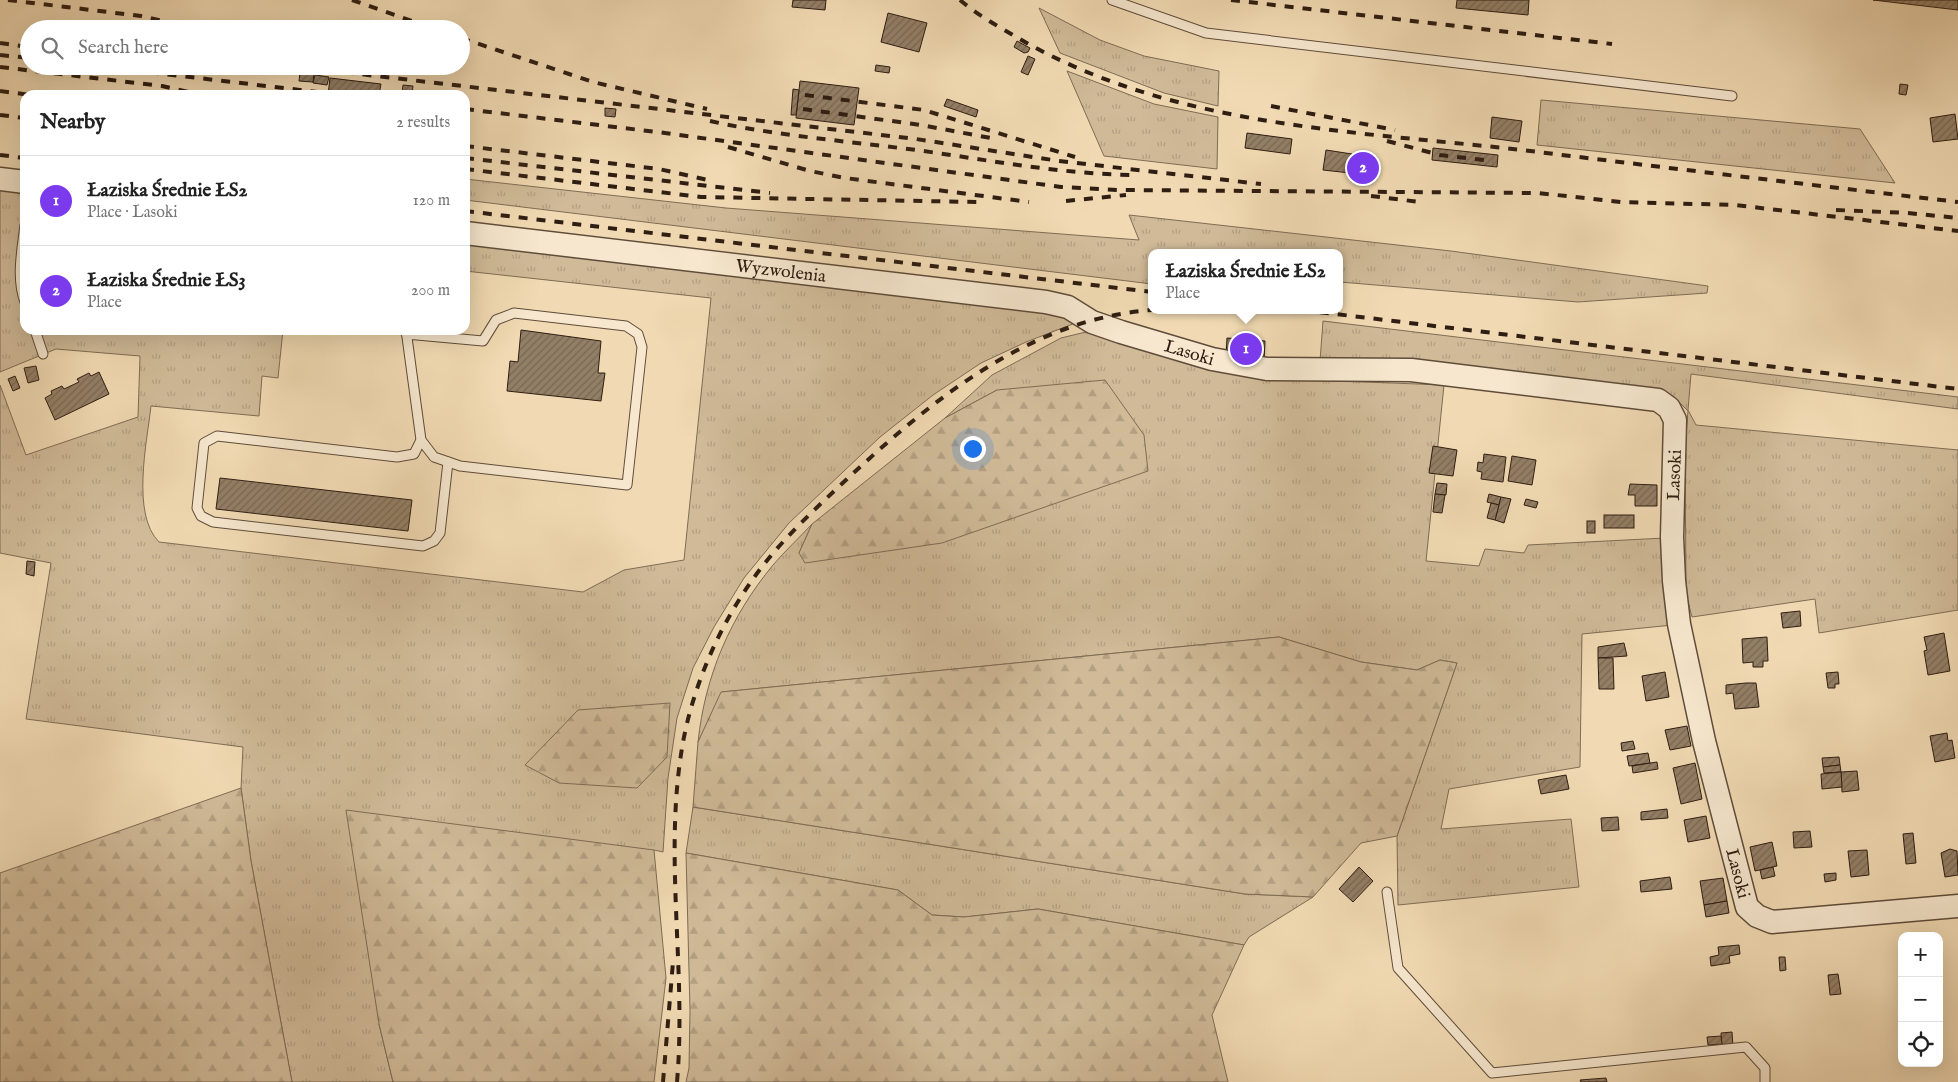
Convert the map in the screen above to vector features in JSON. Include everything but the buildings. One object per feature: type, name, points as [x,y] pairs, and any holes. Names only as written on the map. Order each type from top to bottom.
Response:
[{"type":"street","points":[[0,179],[20,181]]},
{"type":"street","name":"Wyzwolenia","points":[[470,234],[1046,302],[1068,307],[1092,322]]},
{"type":"street","name":"Lasoki","points":[[1092,322],[1212,359],[1267,369],[1411,370],[1658,400],[1669,408],[1675,420],[1672,537],[1674,581],[1679,624],[1716,788],[1747,907],[1757,916],[1772,922],[1958,906]]},
{"type":"lane","points":[[1112,0],[1206,33],[1732,96]]},
{"type":"lane","points":[[406,335],[421,440],[434,457],[460,466],[627,485],[642,347],[638,334],[626,326],[514,313],[496,320],[483,341],[432,335]]},
{"type":"lane","points":[[37,335],[43,354]]},
{"type":"lane","points":[[421,440],[414,454],[397,457],[217,436],[204,443],[197,508],[201,516],[213,522],[423,546],[434,542],[440,533],[448,462]]},
{"type":"lane","points":[[1387,892],[1398,968],[1492,1073],[1746,1047],[1765,1068],[1765,1082]]},
{"type":"green space","points":[[1039,8],[1100,40],[1144,56],[1219,71],[1218,106],[1164,93],[1060,53]]},
{"type":"green space","points":[[1067,71],[1154,104],[1218,117],[1217,169],[1104,156]]},
{"type":"green space","points":[[1541,100],[1860,129],[1895,183],[1537,145]]},
{"type":"green space","points":[[470,180],[726,208],[1139,240],[1129,215],[1451,251],[1708,286],[1707,293],[1578,302],[1343,282],[1343,249],[1148,249],[1148,284],[470,201]]},
{"type":"green space","points":[[0,185],[20,187],[20,335],[282,335],[278,378],[262,376],[259,416],[151,406],[144,457],[143,496],[145,514],[150,530],[159,542],[583,592],[624,570],[684,560],[711,298],[470,272],[470,242],[1064,313],[1078,322],[1026,342],[981,363],[933,395],[880,437],[789,523],[744,578],[714,627],[693,668],[677,718],[668,778],[663,852],[654,850],[379,1024],[393,1082],[292,1082],[251,861],[241,788],[243,747],[26,719],[51,563],[0,553],[0,385],[26,455],[138,417],[140,356],[56,349],[0,372]]},
{"type":"green space","points":[[1323,321],[1958,397],[1958,409],[1691,374],[1688,410],[1696,425],[1958,450],[1958,610],[1819,633],[1815,599],[1692,617],[1686,594],[1685,447],[1688,411],[1673,396],[1656,390],[1320,361]]},
{"type":"green space","points":[[1094,330],[1259,378],[1444,385],[1426,561],[1479,566],[1485,549],[1524,553],[1528,545],[1665,538],[1673,625],[1582,634],[1580,767],[1449,789],[1441,829],[1571,819],[1579,887],[1398,905],[1397,836],[1457,663],[1440,660],[1417,670],[1361,662],[1279,637],[722,692],[698,742],[701,718],[713,671],[732,626],[758,585],[787,550],[812,524],[799,553],[997,390],[945,418],[992,375],[1061,338]]},
{"type":"green space","points":[[1105,380],[1144,435],[1148,471],[942,543],[805,563],[799,553],[812,524],[945,418],[997,390]]},
{"type":"green space","points":[[1279,637],[1361,662],[1417,670],[1440,660],[1457,663],[1397,836],[1361,843],[1313,897],[1245,894],[693,807],[698,742],[721,692]]},
{"type":"green space","points":[[670,703],[667,757],[637,788],[559,783],[525,765],[578,710]]},
{"type":"green space","points":[[241,788],[251,861],[292,1082],[0,1082],[0,873]]},
{"type":"green space","points":[[693,807],[1245,894],[1313,897],[1249,937],[1244,945],[1038,909],[964,917],[932,915],[898,890],[686,853]]},
{"type":"green space","points":[[346,810],[654,850],[666,978],[654,1082],[393,1082],[379,1024]]},
{"type":"green space","points":[[686,853],[898,890],[932,915],[964,917],[1038,909],[1244,945],[1212,1015],[1228,1082],[686,1082],[689,1068],[690,1011]]},
{"type":"railway","points":[[8,0],[141,16],[159,20]]},
{"type":"railway","points":[[352,0],[409,20]]},
{"type":"railway","points":[[960,0],[1025,42],[1083,70],[1143,92],[1204,109],[1267,121],[1331,130],[1522,150],[1958,202]]},
{"type":"railway","points":[[1231,0],[1612,44]]},
{"type":"railway","points":[[470,41],[593,82],[707,109]]},
{"type":"railway","points":[[0,43],[20,46]]},
{"type":"railway","points":[[0,55],[20,57]]},
{"type":"railway","points":[[0,67],[20,69]]},
{"type":"railway","points":[[68,75],[162,86],[180,90]]},
{"type":"railway","points":[[173,75],[300,90]]},
{"type":"railway","points":[[368,75],[916,139],[1059,161],[1261,184]]},
{"type":"railway","points":[[0,91],[20,94]]},
{"type":"railway","points":[[805,95],[924,110],[1075,157]]},
{"type":"railway","points":[[1271,106],[1395,130]]},
{"type":"railway","points":[[803,109],[921,125],[996,139]]},
{"type":"railway","points":[[470,110],[665,133],[1061,187],[1119,190],[1538,193],[1621,202],[1735,205],[1958,231]]},
{"type":"railway","points":[[0,115],[20,117]]},
{"type":"railway","points":[[710,121],[787,134],[1025,166],[1079,172],[1134,175]]},
{"type":"railway","points":[[1387,141],[1440,155],[1493,161]]},
{"type":"railway","points":[[470,147],[659,169],[712,181]]},
{"type":"railway","points":[[728,147],[810,171],[845,178],[1029,202]]},
{"type":"railway","points":[[0,155],[20,157]]},
{"type":"railway","points":[[470,159],[770,193]]},
{"type":"railway","points":[[470,170],[701,197],[977,202]]},
{"type":"railway","points":[[1066,201],[1126,195]]},
{"type":"railway","points":[[1371,196],[1420,202]]},
{"type":"railway","points":[[1836,210],[1908,213],[1958,218]]},
{"type":"railway","points":[[470,212],[1148,292]]},
{"type":"railway","points":[[677,1082],[679,996],[675,823],[678,780],[684,737],[695,696],[710,655],[730,615],[763,565],[809,515],[880,449],[949,393],[986,368],[1024,347],[1065,329],[1107,317],[1148,311]]},
{"type":"railway","points":[[1335,314],[1958,389]]},
{"type":"railway","points":[[663,1082],[673,962]]},
{"type":"place","name":"Łaziska Średnie ŁS3","points":[[1363,168]]},
{"type":"place","name":"Łaziska Średnie ŁS2","points":[[1246,349]]}]
